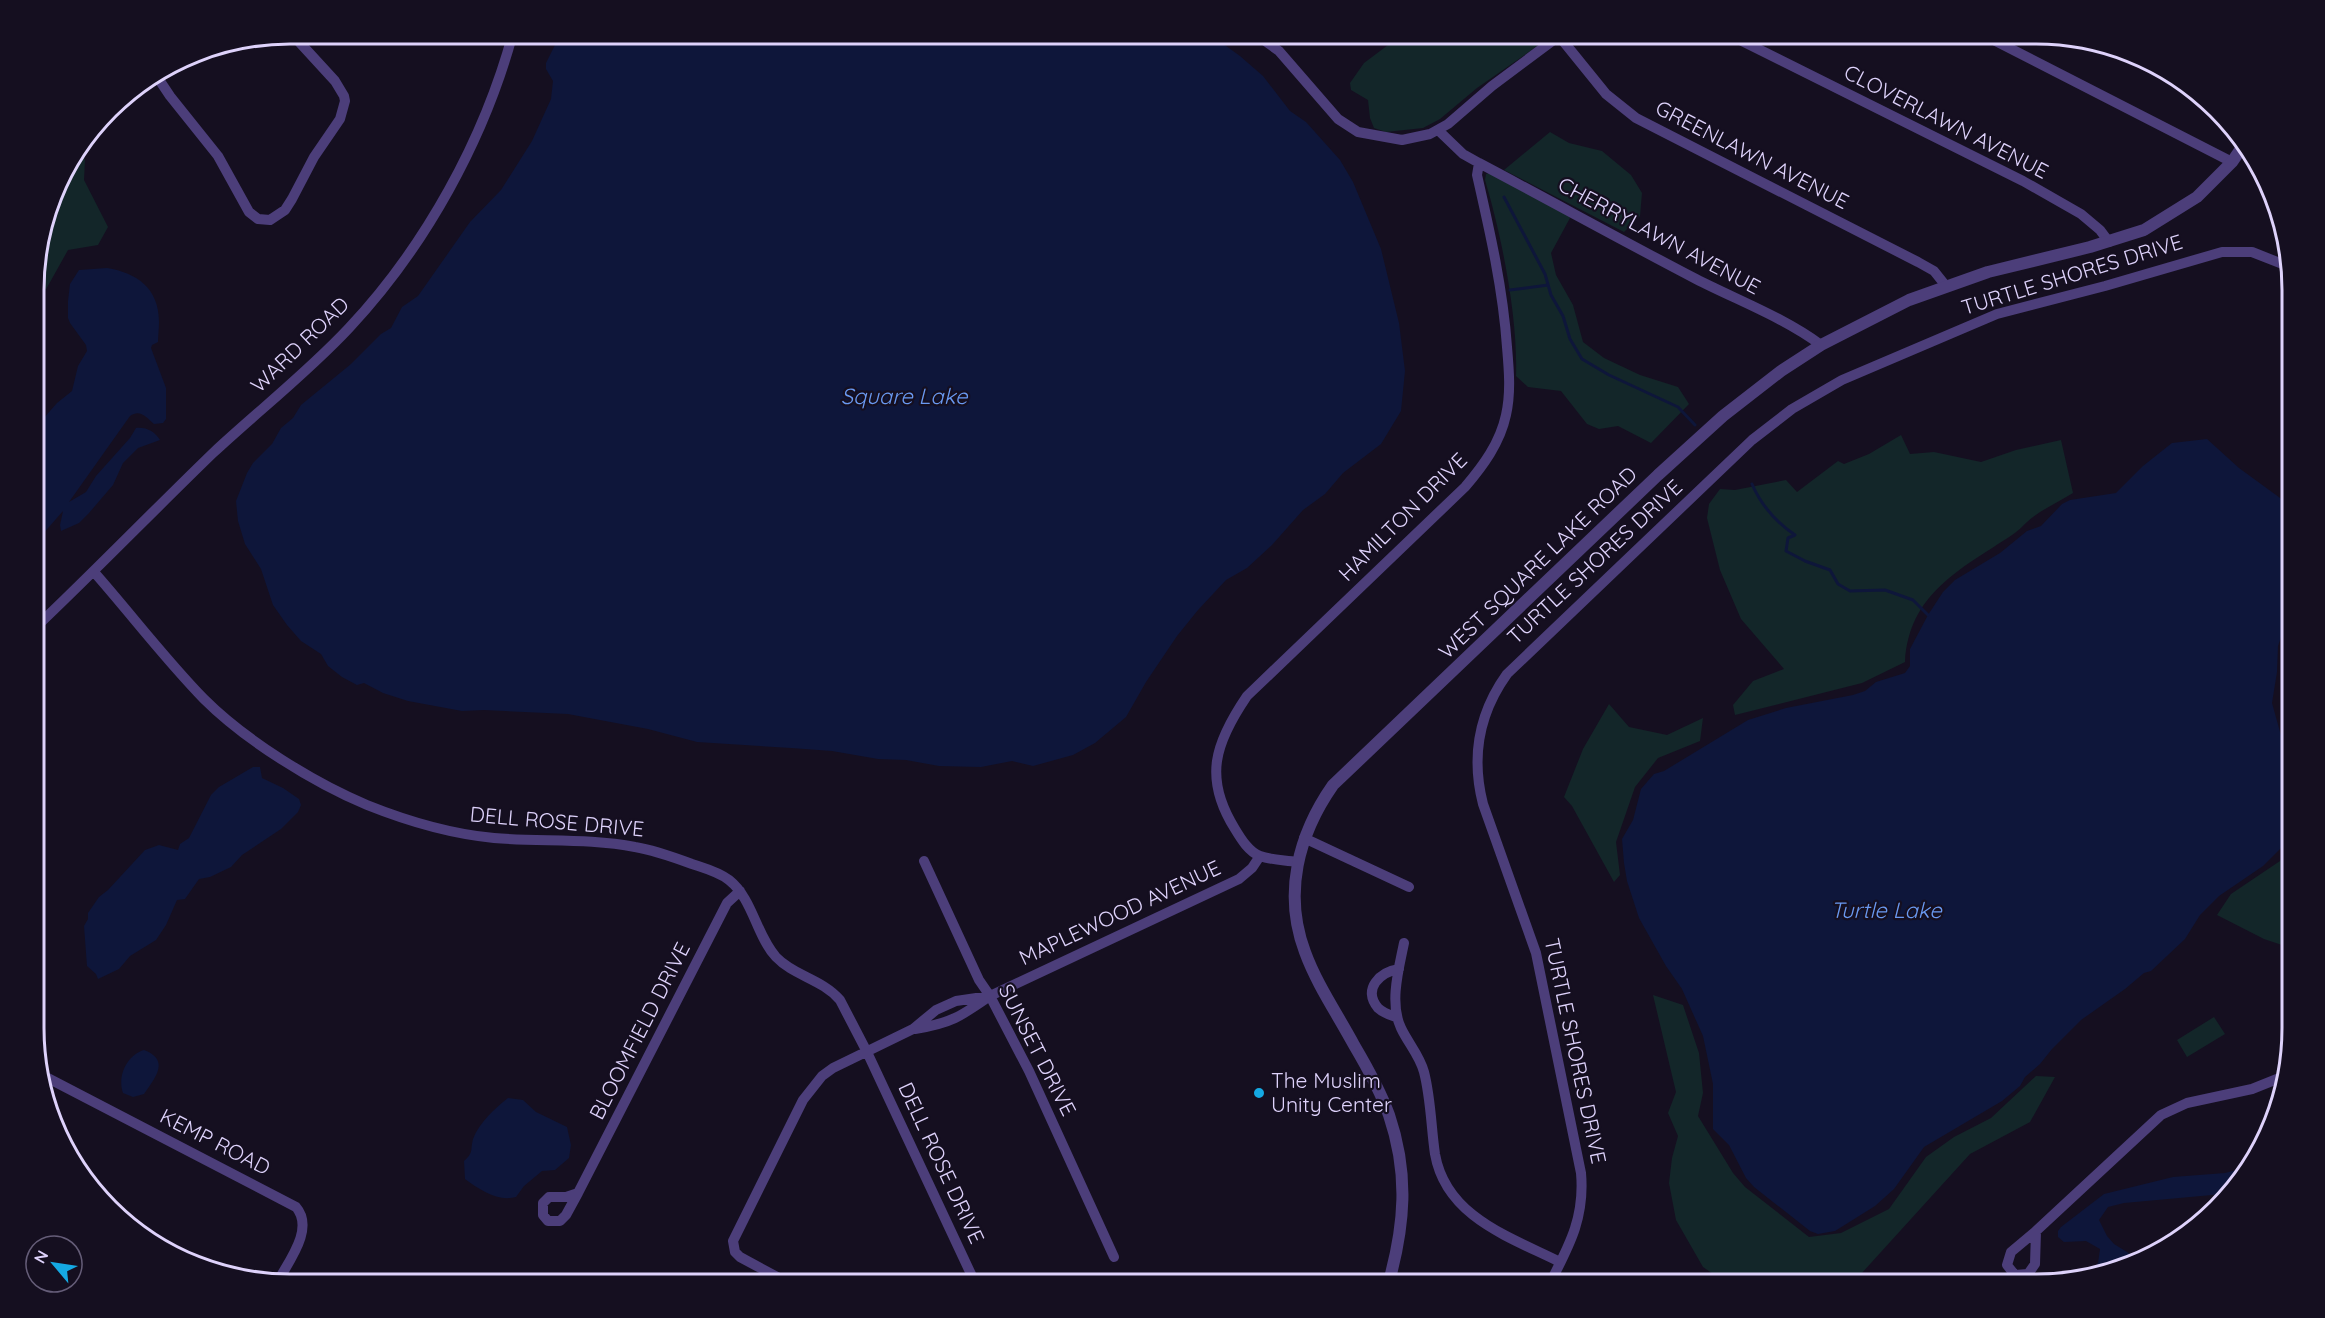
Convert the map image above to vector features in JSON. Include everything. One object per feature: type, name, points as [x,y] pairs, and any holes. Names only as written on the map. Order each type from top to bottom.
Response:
[{"type":"street","points":[[160,81],[218,156],[249,212],[263,220],[270,220],[277,217],[292,199],[314,157],[344,110],[344,96],[329,73],[301,44]]},
{"type":"street","name":"WARD ROAD","points":[[44,619],[192,473],[333,344],[381,290],[422,232],[460,165],[490,100],[509,44]]},
{"type":"street","points":[[1269,44],[1279,51],[1338,119],[1358,132],[1402,140],[1416,138],[1438,130],[1548,44]]},
{"type":"street","name":"GREENLAWN AVENUE","points":[[1568,44],[1606,94],[1636,118],[1918,262],[1934,272],[1946,286]]},
{"type":"street","name":"CLOVERLAWN AVENUE","points":[[1748,44],[2023,181],[2081,214],[2100,230],[2109,242]]},
{"type":"street","points":[[2001,44],[2232,162]]},
{"type":"street","points":[[1438,130],[1463,154],[1479,163]]},
{"type":"street","name":"WEST SQUARE LAKE ROAD","points":[[1391,1274],[1400,1239],[1403,1209],[1402,1173],[1395,1135],[1378,1090],[1305,952],[1295,912],[1294,886],[1297,862],[1304,838],[1322,800],[1349,768],[1723,416],[1781,371],[1821,345],[1909,300],[1988,272],[2109,242],[2144,230],[2198,197],[2239,152]]},
{"type":"street","name":"CHERRYLAWN AVENUE","points":[[1479,163],[1696,279],[1771,316],[1821,345]]},
{"type":"street","name":"HAMILTON DRIVE","points":[[1260,856],[1241,839],[1221,807],[1217,794],[1215,776],[1218,754],[1234,715],[1260,682],[1465,487],[1488,457],[1506,417],[1509,374],[1504,310],[1477,175],[1479,163]]},
{"type":"street","name":"TURTLE SHORES DRIVE","points":[[1554,1274],[1574,1233],[1581,1207],[1580,1160],[1536,952],[1484,804],[1477,770],[1479,740],[1485,715],[1493,696],[1507,674],[1752,440],[1792,409],[1842,380],[1997,314],[2105,286],[2200,257],[2222,252],[2252,252],[2280,263]]},
{"type":"street","name":"DELL ROSE DRIVE","points":[[94,572],[174,666],[219,713],[270,751],[344,794],[408,820],[466,834],[494,838],[614,844],[650,850],[715,872],[729,880],[740,891],[765,940],[776,956],[834,993],[847,1012],[955,1238],[970,1274]]},
{"type":"street","points":[[1304,838],[1408,887]]},
{"type":"street","points":[[1260,856],[1297,862]]},
{"type":"street","name":"MAPLEWOOD AVENUE","points":[[913,1029],[944,1024],[962,1016],[990,996],[1239,879],[1252,868],[1260,856]]},
{"type":"street","name":"SUNSET DRIVE","points":[[924,861],[979,980],[990,996],[1029,1071],[1114,1257]]},
{"type":"street","name":"BLOOMFIELD DRIVE","points":[[578,1193],[727,903],[740,891]]},
{"type":"street","points":[[1404,943],[1399,969],[1396,1017],[1423,1068],[1435,1154],[1442,1178],[1463,1208],[1474,1218],[1560,1262]]},
{"type":"street","points":[[1396,1017],[1378,1008],[1374,1001],[1374,989],[1380,976],[1389,970],[1399,969]]},
{"type":"street","name":"MAPLEWOOD AVENUE","points":[[771,1274],[746,1261],[735,1252],[734,1234],[803,1100],[822,1076],[846,1061],[913,1029],[936,1010],[956,1001],[990,996]]},
{"type":"street","name":"KEMP ROAD","points":[[49,1078],[296,1207],[303,1218],[303,1231],[282,1274]]},
{"type":"street","points":[[2036,1231],[2161,1115],[2187,1103],[2252,1089],[2276,1079]]},
{"type":"green space","points":[[1389,44],[1540,44],[1477,88],[1440,119],[1423,128],[1386,132],[1374,128],[1370,118],[1368,100],[1351,90],[1350,83],[1364,63]]},
{"type":"green space","points":[[1550,132],[1569,143],[1602,151],[1631,175],[1642,193],[1640,216],[1624,232],[1504,170]]},
{"type":"green space","points":[[83,156],[84,180],[108,227],[98,245],[68,250],[44,293],[44,274],[52,226],[62,195]]},
{"type":"green space","points":[[1491,173],[1567,212],[1570,218],[1551,253],[1556,275],[1573,305],[1583,342],[1604,358],[1640,375],[1678,387],[1689,404],[1651,443],[1618,426],[1599,429],[1587,424],[1561,391],[1528,387],[1516,376],[1512,304],[1508,278],[1485,180],[1486,174]]},
{"type":"green space","points":[[1901,435],[1910,454],[1934,452],[1981,462],[2016,450],[2061,440],[2073,493],[2030,519],[2015,533],[1974,559],[1941,585],[1927,600],[1916,618],[1909,638],[1905,662],[1862,683],[1735,715],[1733,705],[1753,681],[1784,669],[1741,619],[1720,570],[1707,518],[1709,504],[1720,489],[1735,490],[1786,480],[1797,492],[1838,461],[1844,464],[1869,454]]},
{"type":"green space","points":[[1609,704],[1629,727],[1667,735],[1703,718],[1700,741],[1658,758],[1635,787],[1616,842],[1620,875],[1614,882],[1572,806],[1564,797],[1583,749]]},
{"type":"green space","points":[[2282,857],[2282,945],[2264,939],[2217,915],[2231,894],[2280,861]]},
{"type":"green space","points":[[1653,995],[1683,1005],[1699,1053],[1703,1093],[1698,1116],[1733,1173],[1745,1187],[1809,1237],[1841,1233],[1889,1209],[1926,1157],[1954,1137],[1991,1118],[2036,1076],[2055,1077],[2030,1122],[1970,1154],[1861,1274],[1713,1274],[1703,1267],[1676,1220],[1669,1183],[1678,1136],[1668,1113],[1676,1092]]},
{"type":"green space","points":[[2214,1017],[2225,1034],[2187,1057],[2177,1040]]},
{"type":"water","name":"Square Lake","points":[[556,44],[1223,44],[1263,76],[1290,111],[1306,122],[1340,160],[1353,182],[1381,249],[1399,323],[1405,371],[1401,411],[1381,444],[1343,473],[1325,494],[1303,510],[1272,545],[1247,568],[1226,580],[1198,610],[1177,636],[1146,682],[1126,717],[1095,743],[1073,755],[1033,766],[1012,761],[981,767],[939,766],[832,751],[697,742],[648,729],[568,714],[462,711],[408,701],[383,693],[364,683],[357,685],[328,666],[321,654],[301,641],[273,605],[261,569],[245,544],[238,521],[236,501],[253,463],[272,444],[281,428],[293,418],[301,405],[351,364],[381,334],[391,328],[402,307],[418,296],[470,222],[501,190],[532,141],[551,99],[553,81],[546,69],[546,63]]},
{"type":"water","points":[[107,268],[118,270],[137,278],[150,291],[158,310],[159,322],[158,342],[151,348],[166,388],[166,419],[163,423],[154,424],[137,413],[130,416],[69,502],[86,492],[96,476],[136,428],[150,431],[160,440],[138,448],[123,463],[113,485],[79,523],[61,531],[63,511],[44,533],[44,418],[72,391],[78,366],[87,351],[86,345],[68,318],[70,284],[79,270]]},
{"type":"water","name":"Turtle Lake","points":[[2207,439],[2239,468],[2282,499],[2282,634],[2278,646],[2272,703],[2282,739],[2282,847],[2263,866],[2219,896],[2200,915],[2185,939],[2151,971],[2144,973],[2081,1020],[2025,1077],[2020,1086],[2002,1101],[1924,1147],[1894,1189],[1875,1206],[1835,1231],[1818,1234],[1810,1231],[1754,1187],[1746,1178],[1729,1145],[1713,1129],[1713,1084],[1703,1036],[1682,989],[1639,918],[1627,881],[1622,839],[1633,820],[1641,789],[1654,774],[1664,771],[1748,720],[1786,708],[1853,695],[1865,691],[1876,682],[1905,673],[1910,666],[1910,649],[1928,615],[1943,592],[1955,580],[2000,553],[2027,531],[2041,526],[2062,504],[2070,500],[2116,493],[2143,466],[2172,443]]},
{"type":"water","points":[[253,767],[260,767],[262,778],[299,799],[301,805],[298,812],[281,829],[242,855],[231,867],[210,877],[199,879],[185,899],[177,900],[166,925],[156,940],[130,956],[119,969],[98,979],[87,966],[84,926],[88,913],[99,897],[145,850],[159,845],[178,850],[180,844],[189,838],[211,795],[219,787]]},
{"type":"water","points":[[144,1050],[157,1059],[158,1069],[144,1094],[133,1097],[123,1093],[121,1080],[128,1061]]},
{"type":"water","points":[[508,1098],[523,1100],[536,1112],[567,1127],[571,1145],[569,1158],[555,1170],[542,1171],[524,1186],[516,1197],[503,1198],[489,1194],[465,1179],[464,1161],[470,1153],[479,1127]]},
{"type":"water","points":[[2237,1170],[2216,1195],[2124,1203],[2108,1207],[2099,1220],[2107,1236],[2114,1244],[2132,1255],[2130,1256],[2094,1267],[2098,1263],[2100,1249],[2086,1241],[2064,1242],[2058,1237],[2061,1227],[2104,1194],[2173,1177]]},
{"type":"waterway","points":[[1504,197],[1545,274],[1551,295],[1563,316],[1570,339],[1582,359],[1609,375],[1678,407],[1695,425]]},
{"type":"waterway","points":[[1510,290],[1548,285]]},
{"type":"waterway","points":[[1752,484],[1770,512],[1795,535],[1788,538],[1786,551],[1830,570],[1838,584],[1850,591],[1885,590],[1913,600],[1928,615]]},
{"type":"place","name":"The Muslim Unity Center","points":[[1259,1093]]}]
